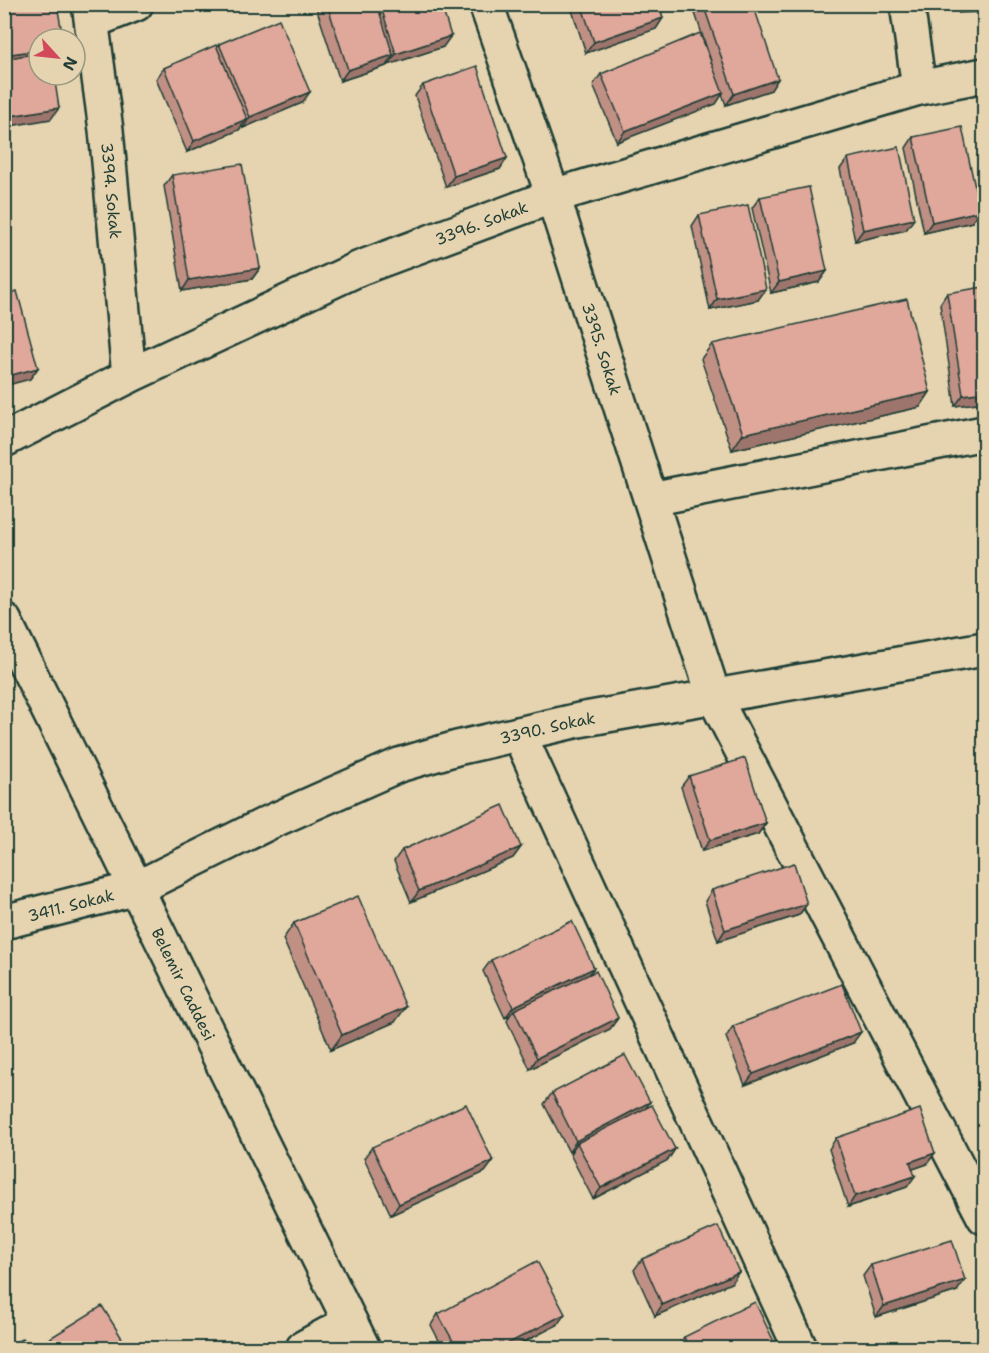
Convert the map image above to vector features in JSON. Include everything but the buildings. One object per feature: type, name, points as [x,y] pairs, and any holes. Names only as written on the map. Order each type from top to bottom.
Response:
[{"type":"street","points":[[91,13],[136,4]]},
{"type":"street","name":"3395. Sokak","points":[[486,4],[553,196],[714,697],[984,1217]]},
{"type":"street","points":[[907,4],[920,88]]},
{"type":"street","name":"3394. Sokak","points":[[91,13],[106,130],[129,376]]},
{"type":"street","name":"3396. Sokak","points":[[4,440],[129,376],[360,268],[553,196],[920,88],[984,75]]},
{"type":"street","points":[[651,499],[984,433]]},
{"type":"street","name":"Belemir Caddesi","points":[[4,620],[359,1342]]},
{"type":"street","name":"3390. Sokak","points":[[137,888],[268,823],[399,765],[457,748],[579,720],[984,649]]},
{"type":"street","points":[[519,734],[800,1348]]},
{"type":"street","name":"3411. Sokak","points":[[4,922],[137,888]]},
{"type":"street","points":[[303,1348],[359,1342]]}]
